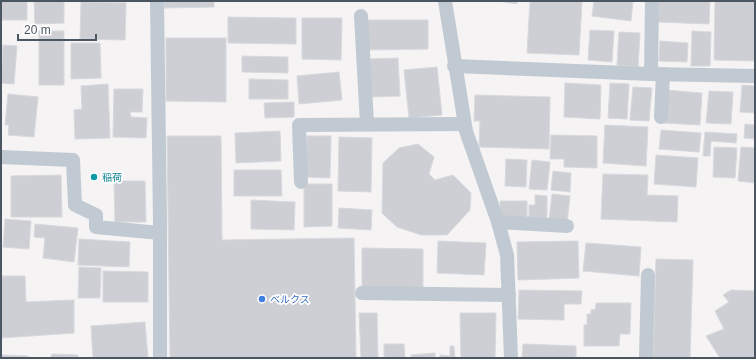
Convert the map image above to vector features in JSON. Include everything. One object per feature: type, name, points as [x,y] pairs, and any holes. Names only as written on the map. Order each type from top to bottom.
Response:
[{"type":"lane","points":[[157,1],[160,358]]},
{"type":"lane","points":[[445,1],[464,124],[498,222],[507,255],[510,294],[511,358]]},
{"type":"lane","points":[[652,1],[661,117]]},
{"type":"lane","points":[[361,16],[367,124]]},
{"type":"lane","points":[[454,66],[657,74],[755,76]]},
{"type":"lane","points":[[301,182],[299,125],[464,124]]},
{"type":"lane","points":[[1,157],[73,160],[75,205],[96,215],[96,227],[160,233]]},
{"type":"lane","points":[[498,222],[567,226]]},
{"type":"lane","points":[[646,358],[648,275]]},
{"type":"lane","points":[[362,293],[510,294]]},
{"type":"building","points":[[1,1],[27,1],[27,20],[1,20]]},
{"type":"building","points":[[34,1],[64,1],[64,23],[35,24]]},
{"type":"building","points":[[164,1],[214,1],[214,7],[164,8]]},
{"type":"building","points":[[498,1],[517,1],[517,4]]},
{"type":"building","points":[[530,1],[582,1],[579,55],[527,53]]},
{"type":"building","points":[[594,1],[633,1],[631,21],[592,16]]},
{"type":"building","points":[[659,1],[710,1],[709,24],[658,22]]},
{"type":"building","points":[[715,1],[755,1],[755,61],[714,60]]},
{"type":"building","points":[[81,2],[126,3],[125,40],[80,39]]},
{"type":"building","points":[[228,17],[296,18],[296,44],[228,43]]},
{"type":"building","points":[[302,18],[342,18],[341,60],[302,59]]},
{"type":"building","points":[[366,20],[428,20],[428,49],[367,50]]},
{"type":"building","points":[[590,30],[614,31],[612,62],[588,60]]},
{"type":"building","points":[[39,31],[64,31],[64,85],[39,85]]},
{"type":"building","points":[[692,31],[711,32],[710,66],[691,66]]},
{"type":"building","points":[[619,32],[640,33],[638,67],[617,65]]},
{"type":"building","points":[[166,38],[226,38],[226,102],[166,101]]},
{"type":"building","points":[[660,41],[688,43],[687,62],[659,61]]},
{"type":"building","points":[[71,43],[100,43],[101,78],[71,79]]},
{"type":"building","points":[[3,45],[17,46],[14,84],[1,83]]},
{"type":"building","points":[[242,56],[288,57],[288,73],[242,72]]},
{"type":"building","points":[[398,58],[400,96],[371,97],[369,59]]},
{"type":"building","points":[[437,67],[442,115],[409,118],[404,70]]},
{"type":"building","points":[[339,72],[342,100],[299,104],[297,76]]},
{"type":"building","points":[[249,79],[288,80],[288,99],[249,99]]},
{"type":"building","points":[[565,83],[601,85],[600,119],[564,117]]},
{"type":"building","points":[[610,83],[629,84],[627,119],[608,118]]},
{"type":"building","points":[[108,84],[110,138],[75,139],[74,110],[82,109],[81,86]]},
{"type":"building","points":[[742,85],[755,86],[755,113],[740,112]]},
{"type":"building","points":[[633,87],[652,88],[649,121],[630,120]]},
{"type":"building","points":[[114,89],[143,89],[142,112],[130,112],[131,117],[147,118],[146,138],[113,137]]},
{"type":"building","points":[[666,90],[702,93],[700,125],[664,123]]},
{"type":"building","points":[[709,91],[733,92],[731,124],[706,123]]},
{"type":"building","points":[[8,94],[38,97],[34,137],[8,135],[9,125],[5,125]]},
{"type":"building","points":[[475,95],[550,97],[549,149],[479,147],[480,121],[474,121]]},
{"type":"building","points":[[294,102],[294,117],[265,118],[264,103]]},
{"type":"building","points":[[745,124],[755,125],[755,139],[744,138]]},
{"type":"building","points":[[605,125],[648,127],[646,166],[603,163]]},
{"type":"building","points":[[661,130],[701,133],[699,152],[659,149]]},
{"type":"building","points":[[280,131],[281,161],[236,163],[235,133]]},
{"type":"building","points":[[705,132],[737,134],[736,143],[711,141],[710,156],[703,156]]},
{"type":"building","points":[[551,135],[597,136],[597,168],[564,167],[564,159],[550,159]]},
{"type":"building","name":"ベルクス","points":[[167,136],[221,136],[222,240],[354,238],[356,358],[170,358]]},
{"type":"building","points":[[307,136],[331,136],[330,178],[306,177]]},
{"type":"building","points":[[339,137],[372,138],[371,192],[338,191]]},
{"type":"building","points":[[418,144],[434,157],[429,174],[435,180],[453,175],[471,193],[470,210],[447,235],[421,235],[397,227],[382,213],[383,163],[399,148]]},
{"type":"building","points":[[714,147],[737,148],[735,178],[713,177]]},
{"type":"building","points":[[741,147],[755,148],[755,183],[738,181]]},
{"type":"building","points":[[656,155],[698,158],[696,187],[654,184]]},
{"type":"building","points":[[506,159],[527,160],[526,187],[505,186]]},
{"type":"building","points":[[532,160],[550,162],[547,190],[529,189]]},
{"type":"building","points":[[234,170],[281,170],[282,196],[234,196]]},
{"type":"building","points":[[553,171],[571,173],[570,192],[551,190]]},
{"type":"building","points":[[603,174],[648,175],[647,195],[678,196],[677,222],[601,219]]},
{"type":"building","points":[[61,175],[62,217],[11,217],[11,176]]},
{"type":"building","points":[[114,181],[145,181],[146,222],[115,222]]},
{"type":"building","points":[[304,184],[332,184],[332,226],[304,227]]},
{"type":"building","points":[[552,194],[570,196],[567,223],[549,221]]},
{"type":"building","points":[[535,195],[547,196],[547,221],[529,220],[529,205],[535,205]]},
{"type":"building","points":[[251,200],[295,202],[294,230],[251,229]]},
{"type":"building","points":[[500,201],[527,201],[527,219],[500,218]]},
{"type":"building","points":[[339,208],[372,210],[371,230],[338,228]]},
{"type":"building","points":[[5,219],[31,221],[29,249],[3,247]]},
{"type":"building","points":[[35,224],[78,228],[74,262],[43,258],[45,238],[34,237]]},
{"type":"building","points":[[79,239],[130,242],[129,267],[78,265]]},
{"type":"building","points":[[438,241],[486,243],[484,275],[437,273]]},
{"type":"building","points":[[578,241],[579,278],[518,280],[517,242]]},
{"type":"building","points":[[586,243],[641,247],[639,276],[583,271]]},
{"type":"building","points":[[362,248],[423,249],[423,288],[362,287]]},
{"type":"building","points":[[656,259],[693,260],[690,358],[653,358]]},
{"type":"building","points":[[79,267],[101,268],[100,298],[78,298]]},
{"type":"building","points":[[103,271],[148,272],[148,302],[103,302]]},
{"type":"building","points":[[1,276],[25,276],[26,302],[74,300],[74,333],[1,338]]},
{"type":"building","points":[[519,290],[582,291],[581,304],[564,304],[564,320],[518,319]]},
{"type":"building","points":[[731,290],[755,291],[755,358],[720,358],[706,336],[724,329],[715,311],[729,302],[723,295]]},
{"type":"building","points":[[596,303],[631,303],[630,334],[620,334],[619,346],[584,346],[584,325],[587,325],[587,314],[591,314],[591,309],[595,310]]},
{"type":"building","points":[[359,313],[377,313],[378,358],[361,358]]},
{"type":"building","points":[[460,313],[496,313],[495,358],[461,358]]},
{"type":"building","points":[[145,322],[148,358],[93,358],[91,326]]},
{"type":"building","points":[[384,344],[404,344],[405,358],[384,358]]},
{"type":"building","points":[[523,344],[576,346],[576,358],[522,358]]},
{"type":"building","points":[[450,346],[454,346],[455,358],[440,358],[440,355],[450,356]]},
{"type":"building","points":[[435,353],[435,358],[411,358],[411,355]]},
{"type":"building","points":[[52,354],[78,355],[78,358],[50,358]]},
{"type":"building","points":[[1,355],[28,356],[29,358],[1,358]]},
{"type":"place","name":"稲荷","points":[[94,177]]},
{"type":"place","name":"ベルクス","points":[[262,299]]}]
